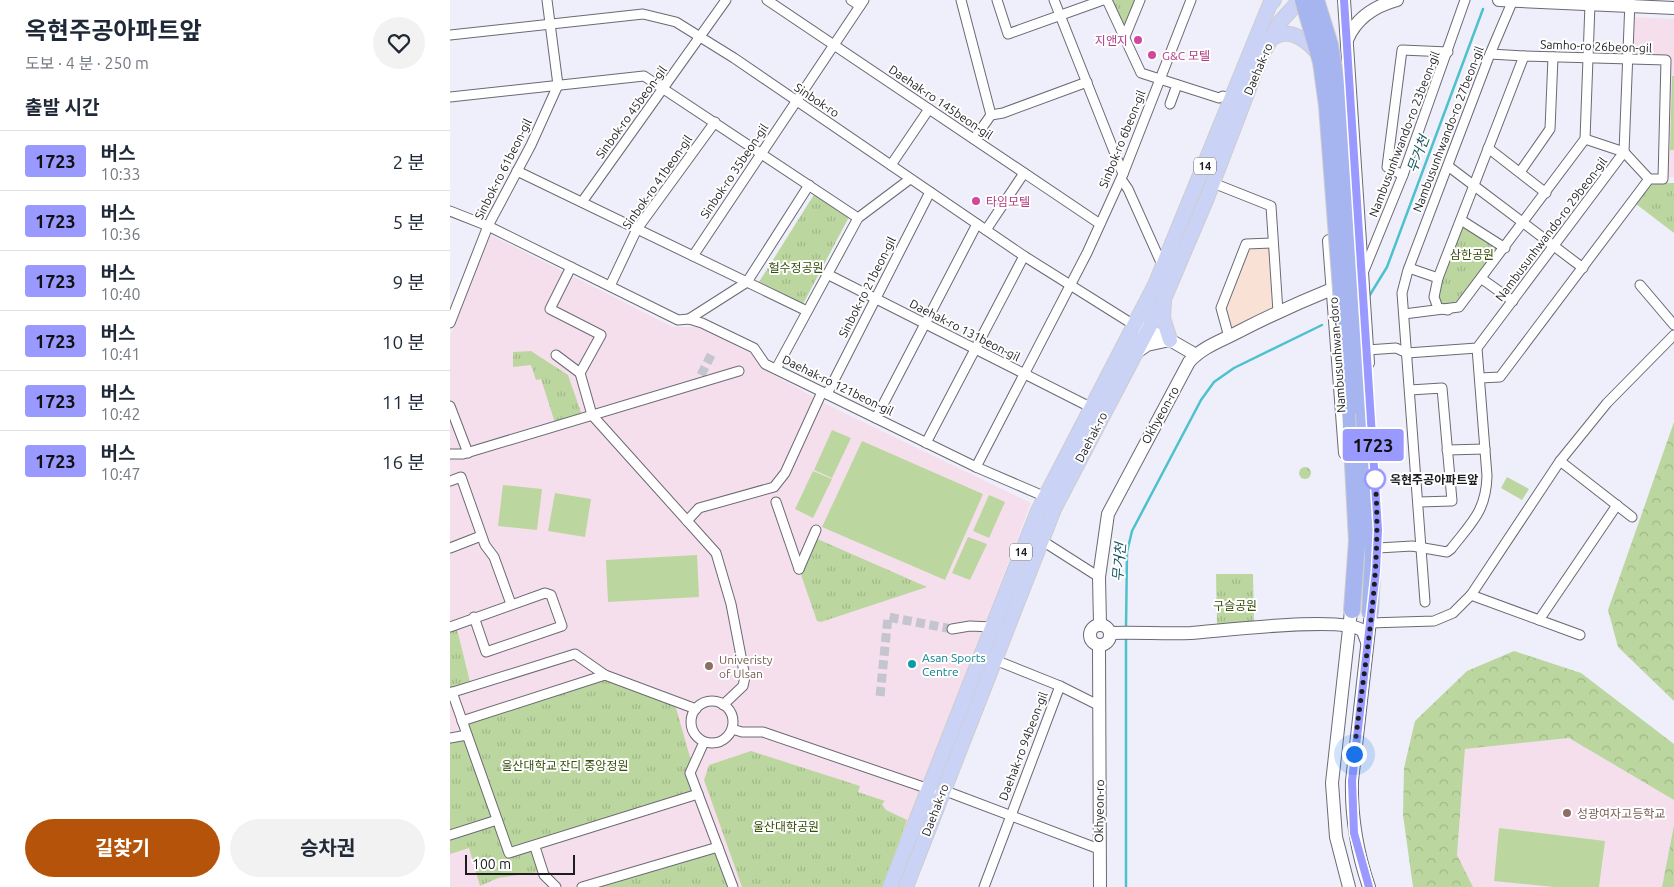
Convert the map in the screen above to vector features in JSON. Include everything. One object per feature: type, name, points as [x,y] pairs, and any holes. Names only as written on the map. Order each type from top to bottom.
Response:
[{"type":"highway","points":[[1302,0],[1321,62],[1327,106],[1350,408],[1357,541],[1351,617]]},
{"type":"highway","points":[[1317,0],[1330,45],[1342,118],[1373,557],[1370,617]]},
{"type":"main road","name":"Daehak-ro","points":[[906,887],[942,791],[957,734],[992,628],[1092,408],[1141,328],[1164,298],[1213,183],[1268,43],[1280,22],[1302,0]]},
{"type":"main road","name":"Nambusunhwan-doro","points":[[1317,0],[1316,51],[1352,542],[1351,617],[1332,783],[1336,837],[1349,887]]},
{"type":"main road","points":[[1344,0],[1378,548],[1352,781],[1351,806],[1360,858],[1368,887]]},
{"type":"main road","points":[[1346,48],[1351,33],[1372,9],[1397,0]]},
{"type":"main road","points":[[1499,0],[1590,4],[1630,3],[1674,8]]},
{"type":"main road","name":"Daehak-ro","points":[[890,887],[928,788],[995,660],[1041,540],[1051,500],[1137,352],[1141,328],[1163,268],[1232,100],[1270,1]]},
{"type":"main road","points":[[1268,43],[1277,36],[1293,34],[1305,39],[1316,51]]},
{"type":"main road","name":"Okhyeon-ro","points":[[1100,624],[1099,577],[1104,529],[1113,501],[1196,354],[1278,312],[1332,289]]},
{"type":"main road","points":[[1164,298],[1163,318],[1170,340]]},
{"type":"main road","points":[[1141,328],[1170,340],[1196,354]]},
{"type":"main road","points":[[1137,352],[1148,345],[1170,340]]},
{"type":"main road","points":[[1114,632],[1108,641],[1099,645],[1093,642],[1089,636],[1093,627],[1100,624],[1114,632],[1191,633],[1279,626],[1351,617],[1363,631],[1367,642]]},
{"type":"main road","name":"Okhyeon-ro","points":[[1099,645],[1100,887]]},
{"type":"main road","points":[[908,841],[915,829],[922,825],[924,832],[921,846]]},
{"type":"street","points":[[547,0],[558,85]]},
{"type":"street","name":"Sinbok-ro 45beon-gil","points":[[582,202],[726,0]]},
{"type":"street","name":"Daehak-ro 145beon-gil","points":[[767,0],[1100,224]]},
{"type":"street","points":[[851,0],[862,3]]},
{"type":"street","points":[[961,0],[991,115]]},
{"type":"street","points":[[997,0],[1008,34],[1105,0],[1141,73],[1232,100]]},
{"type":"street","points":[[1054,0],[1062,15],[1122,177],[1163,268]]},
{"type":"street","points":[[1124,39],[1140,0]]},
{"type":"street","name":"Sinbok-ro 6beon-gil","points":[[976,467],[1025,375],[1122,177],[1191,0]]},
{"type":"street","name":"Nambusunhwando-ro 23beon-gil","points":[[1362,275],[1404,175],[1466,0]]},
{"type":"street","name":"Nambusunhwando-ro 27beon-gil","points":[[1425,602],[1402,293],[1409,268],[1490,54],[1513,0]]},
{"type":"street","name":"Sinbok-ro 35beon-gil","points":[[693,256],[862,3]]},
{"type":"street","name":"Nambusunhwando-ro 29beon-gil","points":[[1477,348],[1624,152],[1630,3]]},
{"type":"street","points":[[1404,314],[1448,310],[1459,307],[1524,223],[1585,139],[1590,4]]},
{"type":"street","name":"Sinbok-ro","points":[[450,35],[643,14],[676,22],[797,101],[1024,256],[1141,328]]},
{"type":"street","points":[[1404,175],[1387,167],[1402,50],[1448,52]]},
{"type":"street","points":[[1490,54],[1524,56]]},
{"type":"street","name":"Samho-ro 26beon-gil","points":[[1448,310],[1438,308],[1434,297],[1438,278],[1524,56],[1666,60],[1663,179]]},
{"type":"street","points":[[1520,172],[1550,130],[1553,56]]},
{"type":"street","points":[[450,97],[644,76],[858,218]]},
{"type":"street","points":[[974,139],[991,115],[1003,113],[1087,82]]},
{"type":"street","name":"Sinbok-ro 61beon-gil","points":[[450,324],[488,226],[517,171],[558,85]]},
{"type":"street","points":[[1170,104],[1177,85]]},
{"type":"street","points":[[891,165],[929,109]]},
{"type":"street","name":"Sinbok-ro 41beon-gil","points":[[610,286],[638,229],[715,122]]},
{"type":"street","points":[[1585,139],[1624,152],[1649,179],[1674,179]]},
{"type":"street","points":[[1488,148],[1546,193]]},
{"type":"street","points":[[1448,166],[1583,268]]},
{"type":"street","points":[[517,171],[806,311]]},
{"type":"street","points":[[986,230],[1024,173]]},
{"type":"street","points":[[776,369],[858,218],[910,178]]},
{"type":"street","points":[[1480,378],[1500,377],[1649,179]]},
{"type":"street","points":[[1213,183],[1271,206],[1278,312]]},
{"type":"street","points":[[689,319],[747,282],[809,185]]},
{"type":"street","name":"Sinbok-ro 21beon-gil","points":[[687,521],[699,508],[774,487],[785,473],[824,393],[876,299],[930,192]]},
{"type":"street","name":"Daehak-ro 121beon-gil","points":[[450,211],[488,226],[678,320],[689,319],[702,323],[754,348],[766,364],[976,467],[1051,500]]},
{"type":"street","points":[[1461,220],[1505,248]]},
{"type":"street","points":[[876,418],[977,224]]},
{"type":"street","points":[[1229,337],[1222,308],[1246,244],[1273,244]]},
{"type":"street","points":[[926,442],[1024,256]]},
{"type":"street","points":[[571,267],[550,309],[601,335],[580,373]]},
{"type":"street","points":[[1409,268],[1438,278]]},
{"type":"street","name":"Daehak-ro 131beon-gil","points":[[827,274],[1092,408]]},
{"type":"street","points":[[1482,279],[1512,301]]},
{"type":"street","points":[[1640,285],[1674,325]]},
{"type":"street","points":[[1370,617],[1434,621],[1453,613],[1471,595],[1560,461],[1607,402],[1674,335]]},
{"type":"street","points":[[1367,350],[1396,348],[1407,353],[1477,348],[1484,449],[1486,493],[1483,507],[1451,550],[1447,552],[1422,547],[1378,548]]},
{"type":"street","points":[[556,355],[580,373],[592,415],[716,553],[732,604],[745,677],[743,686],[724,705]]},
{"type":"street","points":[[450,454],[468,453],[740,371]]},
{"type":"street","points":[[696,384],[701,375]]},
{"type":"street","points":[[1410,390],[1442,388],[1452,501],[1418,502]]},
{"type":"street","points":[[450,406],[468,453]]},
{"type":"street","points":[[1447,450],[1484,449]]},
{"type":"street","points":[[1560,461],[1632,517]]},
{"type":"street","points":[[450,481],[461,477],[481,536],[494,557],[511,604]]},
{"type":"street","points":[[776,502],[799,569],[816,530]]},
{"type":"street","points":[[1539,620],[1617,505]]},
{"type":"street","points":[[450,548],[481,536]]},
{"type":"street","points":[[1041,540],[1099,577]]},
{"type":"street","points":[[450,627],[474,617],[545,592],[551,595],[562,626],[486,652],[474,617]]},
{"type":"street","points":[[1471,595],[1580,635]]},
{"type":"street","points":[[952,629],[970,626],[992,628]]},
{"type":"street","points":[[696,709],[606,675],[575,654],[451,693],[509,853],[534,847],[698,794]]},
{"type":"street","points":[[995,660],[1060,686],[1100,706]]},
{"type":"street","points":[[462,721],[606,675]]},
{"type":"street","name":"Daehak-ro 94beon-gil","points":[[1010,816],[1060,686]]},
{"type":"street","points":[[708,702],[724,705],[731,712],[732,729],[722,741],[714,743],[704,742],[695,735],[692,728],[691,721],[696,709],[708,702]]},
{"type":"street","name":"Daehak-ro 94beon-gil","points":[[732,729],[742,732],[764,732],[928,788],[942,791],[1099,849]]},
{"type":"street","points":[[450,738],[467,735]]},
{"type":"street","points":[[704,742],[690,773],[733,887]]},
{"type":"street","points":[[984,887],[1010,816]]},
{"type":"street","points":[[450,835],[497,820]]},
{"type":"street","points":[[534,847],[544,875],[556,887]]},
{"type":"street","points":[[582,887],[718,847]]},
{"type":"shaded area","points":[[1632,17],[1674,19],[1674,177],[1665,177],[1668,59],[1630,57]]},
{"type":"shaded area","name":"Univeristy of Ulsan","points":[[491,235],[673,327],[698,327],[752,354],[763,369],[828,405],[1031,503],[885,887],[450,887],[450,336]]},
{"type":"shaded area","points":[[1269,246],[1272,310],[1230,333],[1224,306],[1247,247]]},
{"type":"shaded area","name":"성광여자고등학교","points":[[1569,738],[1674,800],[1674,825],[1662,887],[1473,887],[1457,855],[1465,749]]},
{"type":"green space","points":[[1107,0],[1140,0],[1124,39]]},
{"type":"green space","points":[[1672,76],[1674,76],[1674,150],[1670,150]]},
{"type":"green space","points":[[1651,183],[1674,183],[1674,233],[1636,204]]},
{"type":"green space","name":"헐수정공원","points":[[815,193],[849,217],[803,304],[759,282]]},
{"type":"green space","name":"삼한공원","points":[[1461,220],[1505,248],[1459,307],[1438,308],[1438,278]]},
{"type":"green space","points":[[531,351],[568,375],[583,418],[556,426],[541,379],[536,380],[531,365],[513,367],[513,352]]},
{"type":"green space","points":[[1674,422],[1674,701],[1618,647],[1608,610]]},
{"type":"green space","points":[[832,430],[851,438],[832,478],[814,470]]},
{"type":"green space","points":[[862,441],[983,494],[945,580],[822,527]]},
{"type":"green space","points":[[1303,467],[1307,467],[1311,473],[1307,479],[1303,479],[1299,475],[1299,471]]},
{"type":"green space","points":[[813,471],[832,479],[813,518],[795,509]]},
{"type":"green space","points":[[1507,477],[1529,489],[1522,500],[1501,488]]},
{"type":"green space","points":[[503,485],[542,489],[537,530],[498,526]]},
{"type":"green space","points":[[555,493],[591,499],[585,537],[548,531]]},
{"type":"green space","points":[[989,495],[1005,502],[989,538],[973,531]]},
{"type":"green space","points":[[813,537],[927,587],[821,622],[817,621],[799,569]]},
{"type":"green space","points":[[968,537],[987,544],[970,580],[952,573]]},
{"type":"green space","points":[[697,555],[699,597],[608,602],[606,560]]},
{"type":"green space","name":"구슬공원","points":[[1216,574],[1253,574],[1254,625],[1217,625]]},
{"type":"green space","points":[[456,625],[471,686],[450,693],[450,627]]},
{"type":"green space","points":[[1514,651],[1581,673],[1674,744],[1674,800],[1569,738],[1465,749],[1457,855],[1473,887],[1413,887],[1403,815],[1404,768],[1415,721],[1467,671]]},
{"type":"green space","name":"울산대학교 잔디 중앙정원","points":[[605,675],[674,701],[690,757],[696,759],[690,773],[698,794],[509,853],[462,721]]},
{"type":"green space","points":[[466,736],[495,817],[450,833],[450,740]]},
{"type":"green space","name":"울산대학공원","points":[[751,751],[860,786],[858,792],[885,801],[882,804],[886,810],[907,820],[883,887],[742,887],[704,780],[709,765]]},
{"type":"green space","points":[[496,823],[509,856],[532,849],[539,872],[498,878],[480,886],[469,848],[450,854],[450,839]]},
{"type":"green space","points":[[1674,825],[1674,887],[1662,887]]},
{"type":"green space","points":[[1499,828],[1605,841],[1599,887],[1554,887],[1494,881]]},
{"type":"green space","points":[[714,852],[728,887],[594,887]]},
{"type":"waterway","name":"무거천","points":[[1368,298],[1387,267],[1483,9]]},
{"type":"waterway","name":"무거천","points":[[1126,628],[1127,552],[1132,531],[1201,400],[1214,382],[1234,368],[1322,325]]},
{"type":"waterway","name":"무거천","points":[[1126,636],[1126,887]]},
{"type":"tunnel","points":[[701,375],[712,353]]},
{"type":"tunnel","points":[[880,696],[888,617],[952,629]]},
{"type":"bus line","name":"1723","points":[[1344,0],[1378,530],[1376,571],[1359,710],[1351,806],[1354,833],[1369,887]]},
{"type":"place","name":"지앤지","points":[[1138,40]]},
{"type":"place","name":"G&C 모텔","points":[[1152,55]]},
{"type":"place","name":"타임모텔","points":[[976,201]]},
{"type":"place","name":"옥현주공아파트앞","points":[[1375,479]]},
{"type":"place","name":"Asan Sports Centre","points":[[912,664]]},
{"type":"place","name":"Univeristy of Ulsan","points":[[709,666]]},
{"type":"place","name":"성광여자고등학교","points":[[1567,813]]},
{"type":"route","points":[[1354,754],[1378,548],[1375,479]]}]
